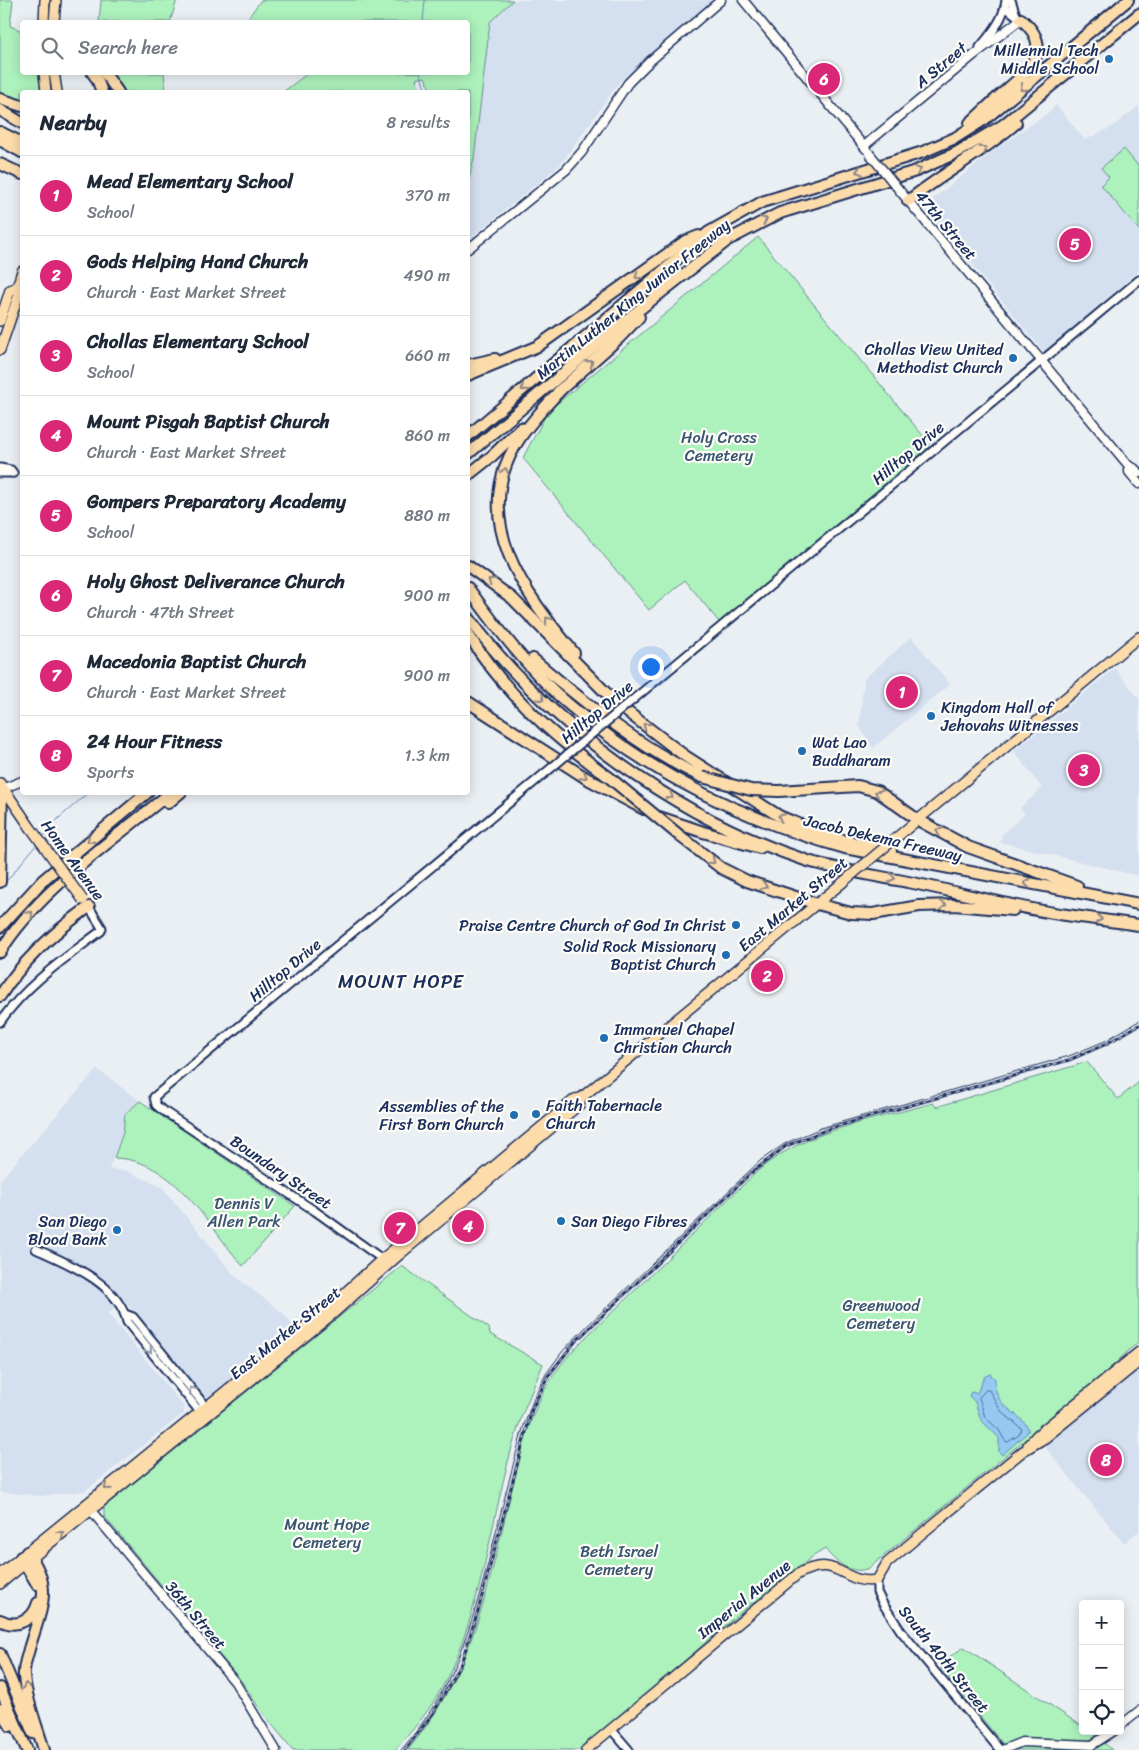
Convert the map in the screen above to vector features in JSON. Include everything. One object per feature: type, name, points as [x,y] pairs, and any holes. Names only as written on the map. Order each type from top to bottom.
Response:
[{"type":"highway","name":"Martin Luther King Junior Freeway","points":[[470,434],[709,232],[762,202],[924,152],[955,138],[985,119],[1128,0]]},
{"type":"highway","name":"Martin Luther King Junior Freeway","points":[[470,452],[626,320],[659,296],[713,251],[755,224],[780,213],[937,163],[1003,125],[1139,14]]},
{"type":"highway","points":[[955,138],[1032,65],[1036,57],[1038,42],[1029,25],[1019,17]]},
{"type":"highway","points":[[1085,58],[1139,21]]},
{"type":"highway","points":[[94,75],[102,90]]},
{"type":"highway","points":[[106,75],[117,90]]},
{"type":"highway","points":[[908,201],[928,185],[993,143],[1016,123],[1039,96]]},
{"type":"highway","points":[[0,98],[20,105]]},
{"type":"highway","points":[[0,110],[20,117]]},
{"type":"highway","points":[[0,110],[20,122]]},
{"type":"highway","points":[[0,132],[20,142]]},
{"type":"highway","points":[[0,140],[20,151]]},
{"type":"highway","points":[[0,164],[20,173]]},
{"type":"highway","points":[[470,374],[522,354],[560,332],[684,242],[709,232]]},
{"type":"highway","points":[[470,473],[492,456],[562,388],[619,338],[659,296]]},
{"type":"highway","points":[[470,366],[490,361],[560,332]]},
{"type":"highway","points":[[562,388],[528,427],[510,454],[500,495],[500,524],[508,557],[517,576],[598,687]]},
{"type":"highway","points":[[470,567],[512,598],[598,687],[617,704],[685,756],[779,816],[830,837],[916,856],[978,875]]},
{"type":"highway","name":"Jacob Dekema Freeway","points":[[470,591],[499,630],[566,702],[623,748],[671,779],[732,808],[799,836],[845,848],[978,875],[1066,889],[1139,904]]},
{"type":"highway","points":[[470,620],[495,651],[557,714],[612,758],[701,816],[768,846],[810,861]]},
{"type":"highway","points":[[499,630],[575,695],[657,752],[702,777],[751,790],[779,791],[858,786],[877,791],[918,820],[968,847],[1005,862],[1126,902]]},
{"type":"highway","points":[[470,637],[494,674],[522,706],[721,868],[747,881],[851,913],[873,914],[920,906],[954,905],[1059,914],[1139,924]]},
{"type":"highway","points":[[470,695],[543,750]]},
{"type":"highway","points":[[470,703],[601,787],[666,820],[810,861],[1059,914]]},
{"type":"highway","points":[[0,879],[1,788]]},
{"type":"highway","points":[[128,808],[139,795]]},
{"type":"highway","points":[[0,927],[43,880],[144,795]]},
{"type":"highway","points":[[0,952],[42,901],[167,795]]},
{"type":"highway","points":[[80,867],[142,824],[177,795]]},
{"type":"highway","points":[[0,996],[46,940],[86,903]]},
{"type":"highway","points":[[0,1620],[11,1624],[19,1624],[27,1620],[36,1608],[38,1585],[26,1558]]},
{"type":"highway","points":[[26,1558],[40,1574],[45,1597],[26,1659],[24,1675],[42,1750]]},
{"type":"highway","points":[[0,1654],[42,1750]]},
{"type":"highway","points":[[0,1688],[27,1750]]},
{"type":"highway","points":[[0,1709],[10,1725],[18,1732]]},
{"type":"main road","points":[[44,20],[45,0]]},
{"type":"main road","points":[[54,20],[56,0]]},
{"type":"main road","points":[[470,247],[566,170],[582,152],[628,83],[650,61],[722,0]]},
{"type":"main road","name":"47th Street","points":[[743,0],[1041,361],[1129,466],[1139,473]]},
{"type":"main road","name":"A Street","points":[[867,149],[1019,17]]},
{"type":"main road","points":[[47,90],[50,75]]},
{"type":"main road","points":[[52,75],[56,90]]},
{"type":"main road","points":[[0,350],[19,294],[17,287],[20,277]]},
{"type":"main road","points":[[0,320],[10,290],[17,287]]},
{"type":"main road","name":"47th Street","points":[[1129,466],[1129,472],[1139,484]]},
{"type":"main road","name":"East Market Street","points":[[0,1584],[26,1558],[328,1308],[382,1259],[545,1123],[575,1099],[581,1098],[1139,637]]},
{"type":"main road","points":[[1,788],[20,782]]},
{"type":"main road","name":"Home Avenue","points":[[1,788],[86,903]]},
{"type":"main road","name":"East Market Street","points":[[205,1411],[341,1307],[398,1256],[579,1105],[581,1098]]},
{"type":"main road","points":[[341,1307],[348,1296],[379,1268],[382,1259]]},
{"type":"main road","points":[[1023,1451],[1037,1435],[1139,1352]]},
{"type":"main road","points":[[877,1580],[887,1563],[1023,1451],[1045,1438],[1139,1362]]},
{"type":"main road","points":[[1045,1438],[1044,1434],[1064,1418],[1067,1412]]},
{"type":"main road","name":"36th Street","points":[[89,1507],[235,1682],[276,1750]]},
{"type":"main road","name":"East Market Street","points":[[0,1574],[26,1558]]},
{"type":"main road","name":"Imperial Avenue","points":[[586,1750],[764,1600],[806,1570],[826,1565],[854,1578],[877,1580]]},
{"type":"main road","points":[[1124,1723],[1139,1711]]},
{"type":"main road","points":[[1001,1750],[1022,1742],[1092,1745],[1108,1735]]},
{"type":"street","points":[[1011,0],[1019,17]]},
{"type":"street","points":[[974,55],[996,28],[1006,4],[1019,17]]},
{"type":"street","name":"Hilltop Drive","points":[[162,1110],[154,1101],[156,1095],[1139,280]]},
{"type":"street","points":[[0,468],[11,470],[13,473],[0,473]]},
{"type":"street","name":"Home Avenue","points":[[0,1022],[27,990],[46,972],[101,931],[102,928],[86,903]]},
{"type":"street","name":"Boundary Street","points":[[162,1110],[307,1206],[382,1259]]},
{"type":"street","points":[[36,1249],[83,1270],[101,1284],[125,1314],[133,1318],[205,1411]]},
{"type":"street","name":"South 40th Street","points":[[877,1580],[877,1592],[901,1631],[1001,1750]]},
{"type":"street","points":[[611,1729],[629,1750]]},
{"type":"shaded area","points":[[513,0],[713,0],[620,81],[560,165],[470,238],[470,175],[474,158],[490,22]]},
{"type":"shaded area","points":[[1056,105],[1085,140],[1112,127],[1139,106],[1139,271],[1044,352],[924,206],[996,149],[1051,111]]},
{"type":"shaded area","points":[[911,637],[950,684],[873,748],[859,726],[864,679]]},
{"type":"shaded area","points":[[1115,668],[1139,699],[1139,876],[1000,842],[1002,834],[1025,814],[1020,808],[1042,788],[1014,751]]},
{"type":"shaded area","points":[[97,1069],[140,1101],[125,1114],[123,1133],[109,1169],[127,1171],[162,1187],[235,1276],[284,1314],[292,1324],[291,1330],[209,1397],[202,1397],[124,1300],[108,1314],[184,1407],[184,1413],[85,1491],[40,1496],[0,1492],[0,1180]]},
{"type":"shaded area","points":[[1139,1368],[1139,1531],[1124,1543],[1044,1446]]},
{"type":"green space","points":[[0,0],[13,0],[10,26],[20,30],[20,75],[38,75],[41,90],[20,90],[20,99],[0,93]]},
{"type":"green space","points":[[101,0],[177,0],[171,20],[99,20]]},
{"type":"green space","points":[[261,0],[513,0],[490,22],[474,158],[470,175],[470,90],[430,90],[425,77],[416,79],[420,90],[286,90],[305,75],[470,75],[470,20],[246,20]]},
{"type":"green space","points":[[113,75],[164,75],[166,90],[125,90]]},
{"type":"green space","points":[[1124,149],[1139,167],[1139,230],[1101,185],[1109,177],[1101,168]]},
{"type":"green space","name":"Holy Cross Cemetery","points":[[758,237],[929,443],[928,448],[719,622],[685,580],[649,610],[523,458],[547,412]]},
{"type":"green space","name":"Greenwood Cemetery","points":[[1087,1062],[1118,1099],[1139,1082],[1139,1341],[1094,1383],[869,1568],[863,1570],[850,1569],[834,1559],[825,1549],[812,1557],[754,1604],[752,1603],[580,1750],[408,1750],[430,1721],[448,1692],[474,1632],[493,1569],[523,1446],[537,1406],[551,1379],[582,1341],[744,1184],[779,1155],[799,1144],[843,1127],[933,1103],[936,1107]]},
{"type":"green space","name":"Dennis V Allen Park","points":[[140,1101],[295,1206],[243,1266],[188,1197],[172,1182],[155,1170],[136,1161],[114,1158],[123,1133],[125,1114]]},
{"type":"green space","name":"Mount Hope Cemetery","points":[[402,1266],[489,1328],[490,1334],[543,1364],[522,1415],[512,1447],[484,1569],[467,1629],[456,1658],[433,1703],[395,1750],[293,1750],[261,1711],[242,1682],[104,1516],[104,1507]]},
{"type":"green space","points":[[964,1647],[1079,1724],[1079,1735],[1095,1735],[1112,1750],[1008,1750],[941,1669],[942,1662]]},
{"type":"water","points":[[990,1374],[995,1379],[998,1396],[1002,1402],[1028,1428],[1028,1432],[1002,1455],[999,1452],[999,1438],[981,1420],[975,1402],[969,1396],[971,1392],[977,1393],[984,1377]]},
{"type":"waterway","points":[[423,20],[425,0]]},
{"type":"waterway","points":[[421,75],[425,90]]},
{"type":"waterway","points":[[43,837],[58,819],[86,795]]},
{"type":"waterway","points":[[5,883],[37,844]]},
{"type":"tram line","points":[[401,1750],[435,1704],[468,1632],[523,1428],[534,1398],[546,1374],[562,1352],[584,1329],[761,1160],[786,1143],[821,1128],[1069,1056],[1105,1041],[1139,1021]]},
{"type":"railway","points":[[405,1750],[434,1712],[461,1663],[478,1611],[532,1409],[548,1376],[575,1342],[751,1173],[786,1146],[831,1128],[1069,1060],[1106,1044],[1139,1025]]},
{"type":"place","name":"Millennial Tech Middle School","points":[[1109,59]]},
{"type":"place","name":"Holy Ghost Deliverance Church","points":[[824,79]]},
{"type":"place","name":"Gompers Preparatory Academy","points":[[1075,244]]},
{"type":"place","name":"Chollas View United Methodist Church","points":[[1013,358]]},
{"type":"place","name":"Mead Elementary School","points":[[902,692]]},
{"type":"place","name":"Kingdom Hall of Jehovahs Witnesses","points":[[931,716]]},
{"type":"place","name":"Wat Lao Buddharam","points":[[802,751]]},
{"type":"place","name":"Chollas Elementary School","points":[[1084,770]]},
{"type":"place","name":"Praise Centre Church of God In Christ","points":[[736,925]]},
{"type":"place","name":"Solid Rock Missionary Baptist Church","points":[[726,955]]},
{"type":"place","name":"Gods Helping Hand Church","points":[[767,976]]},
{"type":"place","name":"Immanuel Chapel Christian Church","points":[[604,1038]]},
{"type":"place","name":"Faith Tabernacle Church","points":[[536,1114]]},
{"type":"place","name":"Assemblies of the First Born Church","points":[[514,1115]]},
{"type":"place","name":"San Diego Fibres","points":[[561,1221]]},
{"type":"place","name":"Mount Pisgah Baptist Church","points":[[468,1226]]},
{"type":"place","name":"Macedonia Baptist Church","points":[[400,1228]]},
{"type":"place","name":"San Diego Blood Bank","points":[[117,1230]]},
{"type":"place","name":"24 Hour Fitness","points":[[1106,1460]]},
{"type":"district","name":"MOUNT HOPE","points":[[401,981]]},
{"type":"park label","name":"Beth Israel Cemetery","points":[[619,1560]]}]
